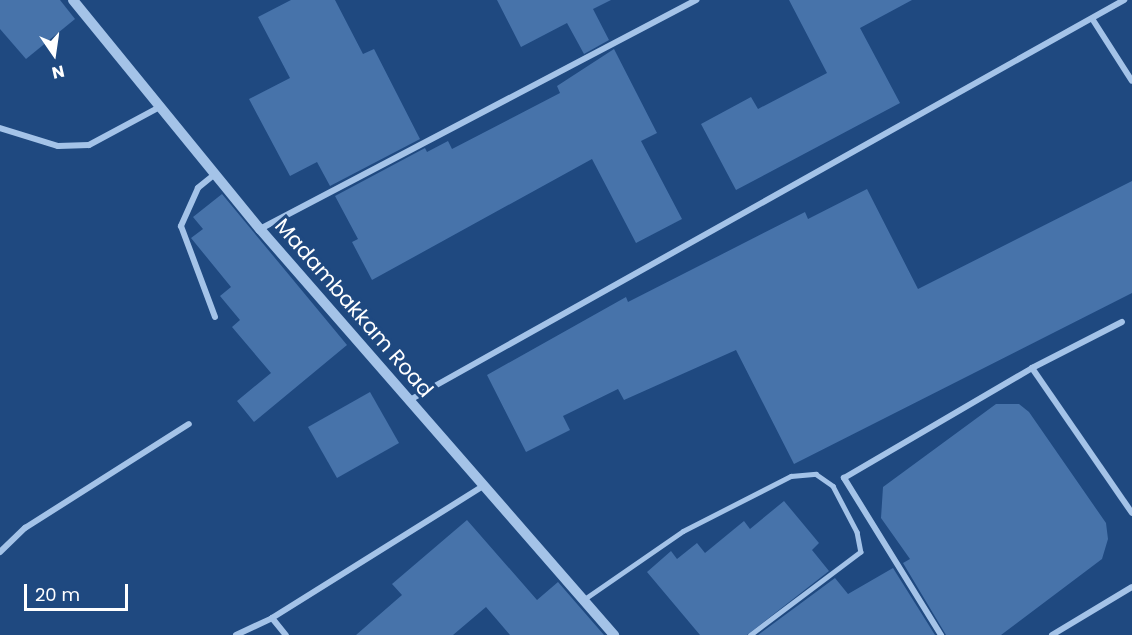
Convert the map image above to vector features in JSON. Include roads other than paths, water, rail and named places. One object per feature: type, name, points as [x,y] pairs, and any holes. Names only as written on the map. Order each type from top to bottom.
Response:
[{"type":"street","name":"Madambakkam Road","points":[[73,0],[260,229],[482,487],[614,635]]},
{"type":"street","points":[[260,229],[698,0]]},
{"type":"street","points":[[408,401],[1093,20],[1124,0]]},
{"type":"street","points":[[1093,20],[1132,81]]},
{"type":"street","points":[[0,128],[58,146],[89,145],[160,107]]},
{"type":"street","points":[[215,174],[198,188],[181,226],[215,317]]},
{"type":"street","points":[[941,635],[844,478],[1032,368],[1122,322]]},
{"type":"street","points":[[1032,368],[1132,513]]},
{"type":"street","points":[[0,552],[25,528],[189,424]]},
{"type":"street","points":[[236,635],[272,618],[482,487]]},
{"type":"street","points":[[1052,635],[1132,587]]},
{"type":"street","points":[[272,618],[286,635]]},
{"type":"lane","points":[[583,600],[683,531],[791,476],[816,474],[833,486],[857,532],[861,552],[751,635]]}]
